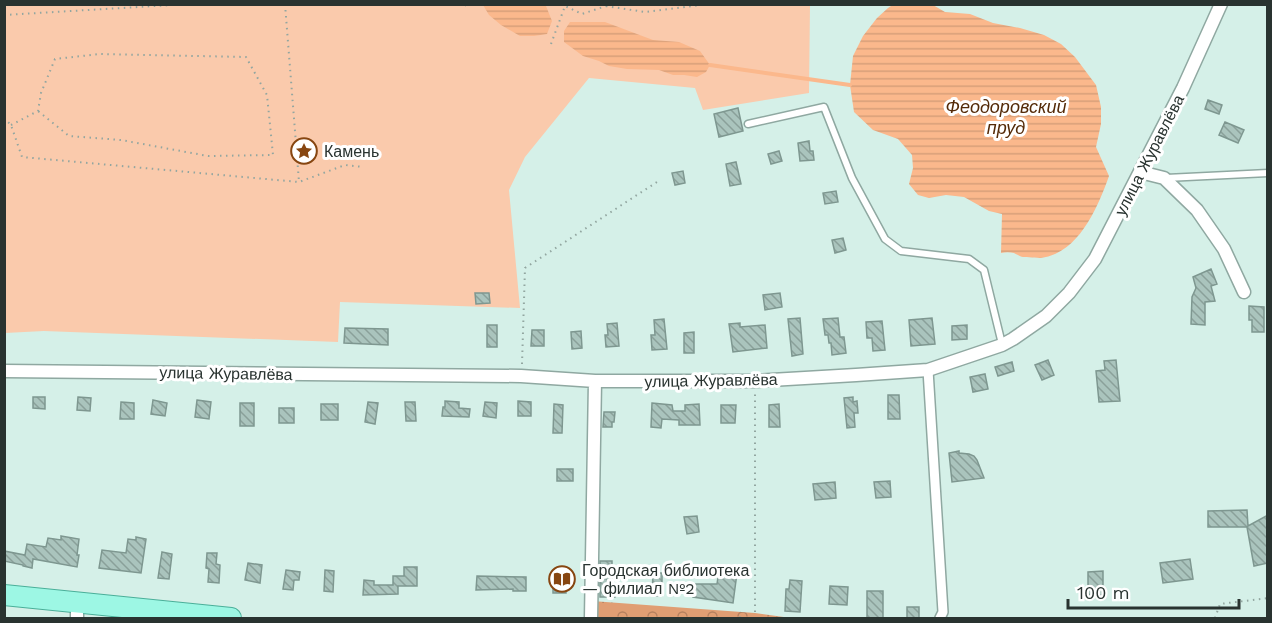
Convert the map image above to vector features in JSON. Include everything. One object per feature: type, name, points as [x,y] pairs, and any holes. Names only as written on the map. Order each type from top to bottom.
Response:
[{"type":"main road","points":[[4,595],[77,611],[231,618]]},
{"type":"street","name":"улица Журавлёва","points":[[4,371],[521,376],[595,381],[755,381],[927,370],[1002,345],[1046,316],[1069,293],[1095,259],[1183,88],[1221,4]]},
{"type":"street","points":[[1140,172],[1164,178],[1197,210],[1224,249],[1244,292]]},
{"type":"street","points":[[927,370],[944,612],[940,618]]},
{"type":"street","points":[[591,618],[595,381]]},
{"type":"lane","points":[[747,124],[824,107],[852,177],[885,239],[901,251],[969,259],[984,270],[1002,345]]},
{"type":"lane","points":[[1164,178],[1268,173]]},
{"type":"path","points":[[4,15],[189,4]]},
{"type":"path","points":[[285,4],[299,182]]},
{"type":"path","points":[[552,45],[563,5],[582,14],[606,6],[627,4]]},
{"type":"path","points":[[606,6],[645,12],[708,4]]},
{"type":"path","points":[[100,54],[246,57],[267,95],[273,155],[208,156],[121,140],[69,136],[38,111],[40,93],[55,59],[100,54]]},
{"type":"path","points":[[11,124],[38,111]]},
{"type":"path","points":[[4,118],[11,124],[22,157],[299,182],[345,165],[363,167]]},
{"type":"path","points":[[521,376],[525,268],[660,180]]},
{"type":"path","points":[[754,612],[755,381]]},
{"type":"path","points":[[1215,618],[1220,604],[1268,598]]},
{"type":"path","points":[[740,618],[741,612]]},
{"type":"green space","points":[[592,601],[755,613],[791,618],[589,618]]},
{"type":"shaded area","points":[[4,5],[810,5],[809,93],[703,110],[695,88],[589,78],[525,157],[509,190],[520,308],[340,302],[338,342],[44,331],[5,333]]},
{"type":"water","name":"Феодоровский пруд","points":[[894,4],[933,5],[945,12],[970,14],[993,23],[1044,35],[1061,44],[1075,57],[1096,85],[1101,107],[1101,124],[1096,147],[1109,176],[1093,214],[1076,238],[1066,247],[1041,258],[1022,257],[1011,252],[1001,253],[1002,214],[989,211],[964,197],[946,195],[929,198],[918,195],[909,184],[913,168],[912,155],[898,139],[873,130],[854,112],[850,85],[853,56],[863,36],[877,18]]},
{"type":"water","points":[[483,5],[543,5],[546,6],[552,21],[547,34],[520,36],[489,15]]},
{"type":"water","points":[[570,22],[605,22],[653,40],[679,42],[700,51],[710,65],[706,72],[697,77],[673,75],[659,70],[609,66],[583,56],[564,42],[564,31]]},
{"type":"building","points":[[1208,100],[1222,105],[1219,114],[1205,109]]},
{"type":"building","points":[[738,108],[743,131],[719,137],[714,114]]},
{"type":"building","points":[[1225,122],[1244,130],[1238,143],[1219,135]]},
{"type":"building","points":[[809,141],[814,160],[800,161],[798,143]]},
{"type":"building","points":[[779,151],[782,161],[771,164],[768,154]]},
{"type":"building","points":[[736,162],[741,184],[730,186],[726,164]]},
{"type":"building","points":[[683,171],[685,183],[675,185],[672,173]]},
{"type":"building","points":[[836,191],[838,202],[825,204],[823,193]]},
{"type":"building","points":[[843,238],[846,250],[835,253],[832,240]]},
{"type":"building","points":[[1211,269],[1217,284],[1211,286],[1215,301],[1205,302],[1205,325],[1191,324],[1192,297],[1196,288],[1193,277]]},
{"type":"building","points":[[475,293],[489,293],[490,303],[476,304]]},
{"type":"building","points":[[780,293],[782,307],[765,310],[763,295]]},
{"type":"building","points":[[1249,306],[1264,307],[1264,332],[1252,332]]},
{"type":"building","points":[[800,318],[803,354],[792,356],[788,319]]},
{"type":"building","points":[[838,318],[840,337],[844,337],[846,353],[832,355],[831,343],[829,343],[828,335],[825,335],[823,319]]},
{"type":"building","points":[[932,318],[935,344],[911,346],[909,320]]},
{"type":"building","points":[[664,319],[667,349],[652,350],[651,335],[655,335],[654,320]]},
{"type":"building","points":[[882,321],[885,350],[873,351],[872,338],[867,338],[866,322]]},
{"type":"building","points":[[617,323],[619,346],[606,347],[607,324]]},
{"type":"building","points":[[740,323],[740,327],[765,325],[767,348],[733,352],[729,324]]},
{"type":"building","points":[[487,325],[497,325],[497,347],[487,347]]},
{"type":"building","points":[[967,325],[967,339],[952,340],[952,326]]},
{"type":"building","points":[[345,328],[388,329],[388,345],[344,343]]},
{"type":"building","points":[[532,330],[544,330],[544,346],[531,346]]},
{"type":"building","points":[[581,331],[582,348],[572,349],[571,332]]},
{"type":"building","points":[[694,332],[694,353],[684,353],[684,333]]},
{"type":"building","points":[[1048,360],[1054,375],[1042,380],[1035,365]]},
{"type":"building","points":[[1116,360],[1120,401],[1099,402],[1096,371],[1105,370],[1104,361]]},
{"type":"building","points":[[1012,362],[1014,371],[998,376],[995,367]]},
{"type":"building","points":[[985,374],[988,389],[973,392],[970,377]]},
{"type":"building","points":[[888,395],[899,395],[900,419],[888,419]]},
{"type":"building","points":[[33,397],[45,397],[45,409],[33,408]]},
{"type":"building","points":[[78,397],[91,398],[90,411],[77,410]]},
{"type":"building","points":[[853,397],[853,402],[857,401],[858,413],[854,413],[855,427],[847,428],[844,398]]},
{"type":"building","points":[[153,400],[167,403],[165,416],[151,414]]},
{"type":"building","points":[[197,400],[211,402],[209,419],[195,417]]},
{"type":"building","points":[[445,401],[459,402],[459,408],[470,409],[469,417],[442,416]]},
{"type":"building","points":[[518,401],[531,402],[531,416],[518,416]]},
{"type":"building","points":[[121,402],[134,403],[134,419],[120,419]]},
{"type":"building","points":[[368,402],[378,403],[375,424],[365,422]]},
{"type":"building","points":[[405,402],[415,402],[416,421],[406,421]]},
{"type":"building","points":[[485,402],[497,403],[496,418],[483,416]]},
{"type":"building","points":[[240,403],[254,403],[254,426],[240,426]]},
{"type":"building","points":[[652,403],[672,405],[673,411],[685,411],[685,405],[699,404],[700,425],[679,425],[679,420],[662,419],[661,428],[651,427]]},
{"type":"building","points":[[321,404],[338,404],[338,420],[321,420]]},
{"type":"building","points":[[554,404],[563,405],[562,433],[553,433]]},
{"type":"building","points":[[779,404],[780,427],[769,427],[769,405]]},
{"type":"building","points":[[721,405],[736,405],[735,423],[721,423]]},
{"type":"building","points":[[279,408],[294,408],[294,423],[279,423]]},
{"type":"building","points":[[604,412],[615,412],[612,427],[603,427]]},
{"type":"building","points":[[959,451],[959,453],[974,456],[984,478],[952,482],[949,453]]},
{"type":"building","points":[[557,469],[573,469],[573,481],[557,481]]},
{"type":"building","points":[[890,481],[891,497],[876,498],[874,482]]},
{"type":"building","points":[[835,482],[836,498],[815,500],[813,484]]},
{"type":"building","points":[[1247,510],[1248,526],[1268,515],[1268,563],[1254,566],[1247,527],[1208,527],[1208,511]]},
{"type":"building","points":[[697,516],[699,532],[687,534],[684,517]]},
{"type":"building","points":[[61,536],[79,539],[77,567],[33,559],[32,568],[4,561],[4,551],[25,555],[27,544],[46,547],[48,538],[61,540]]},
{"type":"building","points":[[136,537],[146,539],[141,573],[99,568],[102,550],[126,553],[128,539],[136,540]]},
{"type":"building","points":[[162,552],[172,554],[169,579],[158,578]]},
{"type":"building","points":[[207,553],[217,553],[216,564],[220,565],[219,583],[208,582]]},
{"type":"building","points":[[1190,559],[1193,579],[1163,583],[1160,563]]},
{"type":"building","points":[[600,561],[612,561],[612,584],[615,584],[615,597],[600,597]]},
{"type":"building","points":[[248,563],[262,565],[260,583],[245,580]]},
{"type":"building","points":[[404,567],[417,567],[417,586],[398,586],[398,594],[363,595],[364,580],[374,581],[374,585],[393,585],[393,576],[404,576]]},
{"type":"building","points":[[286,570],[300,572],[299,580],[294,580],[293,590],[283,589]]},
{"type":"building","points":[[325,570],[334,571],[333,592],[324,591]]},
{"type":"building","points":[[719,570],[737,573],[733,603],[693,597],[693,584],[717,584]]},
{"type":"building","name":"Городская библиотека — филиал №2","points":[[553,571],[571,571],[571,588],[566,588],[566,593],[553,593]]},
{"type":"building","points":[[1103,571],[1103,595],[1088,595],[1088,572]]},
{"type":"building","points":[[653,573],[662,573],[662,596],[652,596]]},
{"type":"building","points":[[477,576],[526,577],[526,591],[476,590]]},
{"type":"building","points":[[790,580],[802,581],[800,612],[785,611],[786,589],[789,589]]},
{"type":"building","points":[[830,586],[848,587],[847,605],[829,604]]},
{"type":"building","points":[[867,591],[883,591],[883,618],[867,618]]},
{"type":"building","points":[[907,607],[919,607],[919,618],[907,618]]},
{"type":"waterway","points":[[710,65],[850,85]]},
{"type":"place","name":"Камень","points":[[304,151]]},
{"type":"place","name":"Городская библиотека — филиал №2","points":[[562,579]]}]
